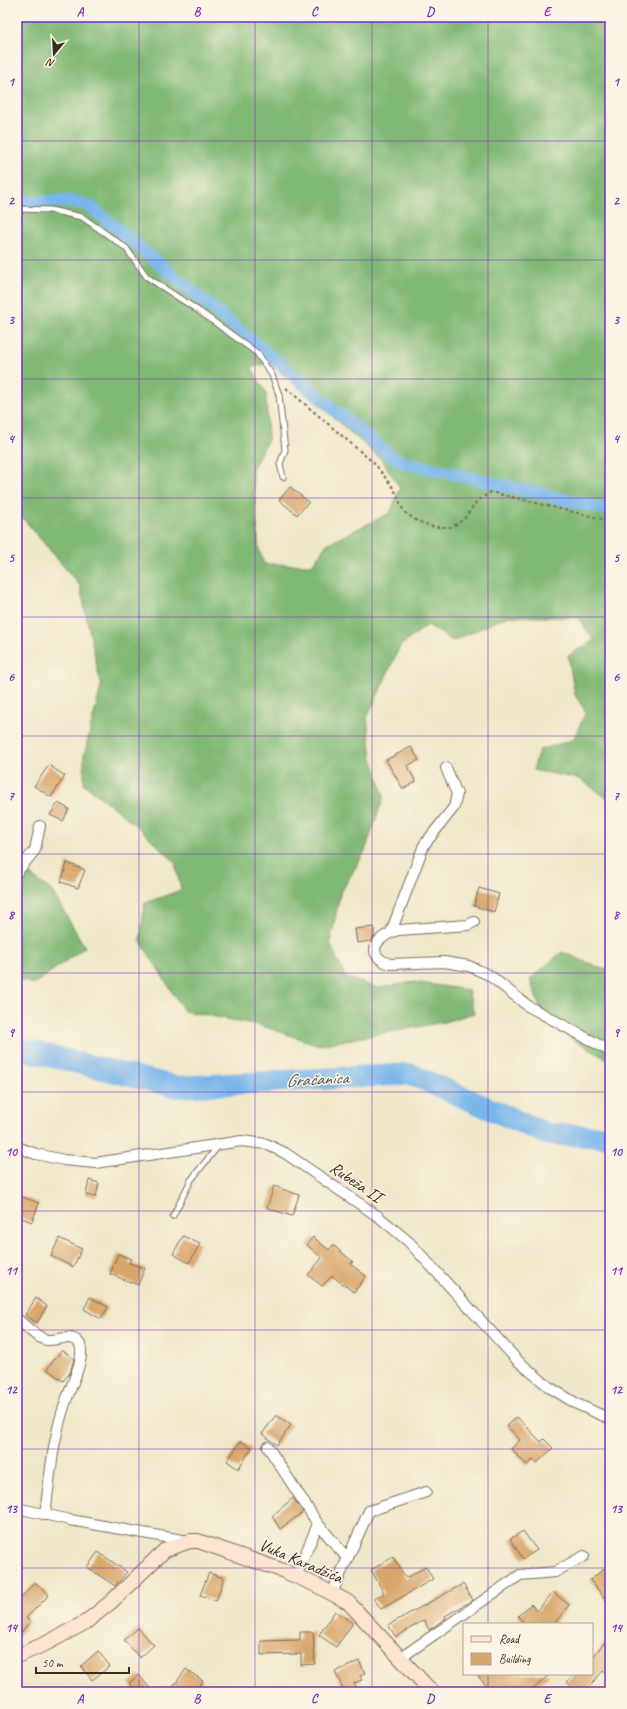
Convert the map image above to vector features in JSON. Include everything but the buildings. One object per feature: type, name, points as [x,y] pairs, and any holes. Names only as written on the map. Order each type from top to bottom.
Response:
[{"type":"street","points":[[391,932],[424,845],[454,807],[457,794],[446,768]]},
{"type":"street","points":[[17,872],[35,850],[40,826]]},
{"type":"street","points":[[474,922],[468,925],[399,930],[391,932],[382,936],[375,949],[376,954],[383,962],[390,964],[444,962],[469,966],[488,975],[528,1006],[610,1051]]},
{"type":"street","name":"Rubeža II","points":[[17,1147],[36,1154],[64,1160],[95,1163],[242,1141],[266,1144],[286,1153],[379,1217],[409,1242],[518,1361],[549,1386],[577,1404],[610,1419]]},
{"type":"street","points":[[17,1319],[40,1338],[48,1340],[67,1338],[75,1339],[79,1343],[81,1351],[79,1364],[62,1412],[56,1439],[45,1515]]},
{"type":"street","points":[[268,1447],[318,1524],[348,1559]]},
{"type":"street","points":[[332,1593],[369,1511],[426,1492]]},
{"type":"street","points":[[17,1508],[45,1515],[190,1542]]},
{"type":"street","points":[[296,1576],[318,1524]]},
{"type":"street","name":"Vuka Karadžića","points":[[190,1542],[198,1541],[209,1544],[296,1576],[348,1602],[432,1692]]},
{"type":"street","points":[[17,1656],[86,1622],[111,1602],[165,1550],[190,1542]]},
{"type":"street","points":[[400,1659],[520,1575],[555,1572],[584,1556]]},
{"type":"lane","points":[[17,209],[50,210],[82,217],[126,248],[147,277],[199,311],[257,353],[272,375],[281,406],[285,450],[280,464],[283,477]]},
{"type":"lane","points":[[173,1216],[191,1180],[220,1145]]},
{"type":"path","points":[[272,375],[375,464],[394,489],[404,512],[417,521],[434,527],[452,527],[464,519],[477,501],[491,492],[610,521]]},
{"type":"green space","points":[[17,17],[610,17],[610,800],[580,779],[533,770],[539,750],[573,740],[586,712],[575,695],[568,656],[594,640],[578,618],[508,616],[453,641],[428,625],[400,646],[367,718],[372,758],[384,796],[365,851],[340,894],[330,943],[345,977],[378,988],[414,982],[468,990],[474,1013],[444,1022],[319,1045],[259,1025],[184,1011],[140,940],[145,903],[181,890],[175,862],[138,827],[84,784],[84,755],[101,686],[80,586],[17,511]],"holes":[[[272,363],[382,460],[400,488],[390,513],[327,544],[312,565],[264,564],[259,550],[252,469],[268,440],[266,393],[251,367]]]},
{"type":"green space","points":[[17,866],[51,890],[85,947],[34,984],[17,979]]},
{"type":"green space","points":[[562,952],[603,969],[610,968],[610,1061],[545,1023],[530,979]]},
{"type":"waterway","points":[[17,200],[26,202],[64,201],[91,207],[389,455],[402,462],[610,510]]},
{"type":"waterway","name":"Gračanica","points":[[17,1048],[177,1087],[410,1074],[547,1134],[610,1137]]}]
